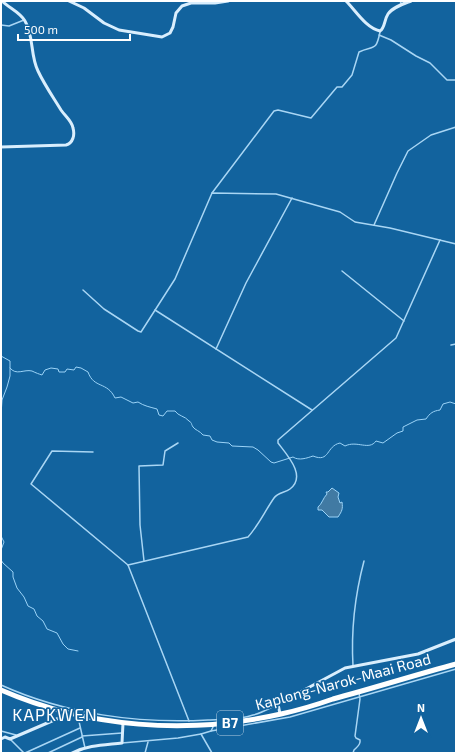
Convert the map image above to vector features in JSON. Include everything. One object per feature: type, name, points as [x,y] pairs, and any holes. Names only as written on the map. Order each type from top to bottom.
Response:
[{"type":"highway","name":"Kaplong-Narok-Maai Road","points":[[1,690],[63,712],[82,714],[124,723],[132,721],[180,726],[213,725],[280,714],[359,695],[456,664]]},
{"type":"street","points":[[1,147],[66,145],[70,144],[73,139],[74,130],[36,67],[30,30],[21,15],[2,1]]},
{"type":"street","points":[[68,1],[84,8],[104,23],[119,30],[162,37],[170,33],[173,28],[176,13],[182,6],[191,3],[215,3],[228,1]]},
{"type":"street","points":[[346,1],[373,29],[430,63],[448,80],[456,80]]},
{"type":"street","points":[[83,290],[104,309],[140,332],[175,279],[212,193],[274,111],[278,110],[311,118],[337,87],[342,86],[352,76],[359,52],[374,47],[378,42],[379,33],[383,28],[390,12],[402,4],[411,1]]},
{"type":"street","points":[[1,25],[10,26],[24,20]]},
{"type":"street","points":[[374,225],[408,151],[430,135],[456,127]]},
{"type":"street","points":[[212,193],[276,194],[340,212],[355,222],[456,244]]},
{"type":"street","points":[[216,349],[246,283],[292,198]]},
{"type":"street","points":[[128,565],[248,537],[275,496],[287,491],[294,485],[296,477],[294,465],[278,442],[279,438],[394,340],[440,240]]},
{"type":"street","points":[[342,271],[404,321]]},
{"type":"street","points":[[155,310],[312,410]]},
{"type":"street","points":[[451,345],[456,344]]},
{"type":"street","points":[[144,562],[140,525],[138,467],[140,465],[163,465],[165,451],[178,443]]},
{"type":"street","points":[[93,452],[53,451],[31,483],[128,565],[189,721]]},
{"type":"street","points":[[353,666],[353,624],[358,585],[364,561]]},
{"type":"street","points":[[1,685],[82,714],[132,721],[240,720],[255,715],[278,704],[339,671],[353,666],[418,654],[456,638]]},
{"type":"street","points":[[72,753],[85,748],[122,743],[148,742],[201,734],[290,717],[359,695],[456,669]]},
{"type":"street","points":[[354,753],[354,750],[359,746],[360,742],[360,740],[355,736],[359,695]]},
{"type":"street","points":[[278,704],[280,714]]},
{"type":"street","points":[[10,739],[59,718],[63,712]]},
{"type":"street","points":[[82,714],[80,728],[85,748]]},
{"type":"street","points":[[122,743],[124,723]]},
{"type":"street","points":[[211,731],[213,729],[213,725]]},
{"type":"street","points":[[1,740],[5,737],[10,739],[25,753],[80,728]]},
{"type":"street","points":[[1,731],[18,736]]},
{"type":"street","points":[[48,753],[82,736],[123,733]]},
{"type":"street","points":[[201,734],[212,753]]},
{"type":"street","points":[[145,753],[148,742]]},
{"type":"water","points":[[332,488],[339,493],[338,497],[340,503],[342,502],[342,510],[338,517],[329,517],[322,510],[318,510],[318,507],[327,494],[326,492]]},
{"type":"waterway","points":[[1,356],[10,361],[10,376],[2,400],[1,415]]},
{"type":"waterway","points":[[10,368],[15,372],[32,371],[42,375],[45,370],[51,368],[58,369],[59,372],[65,372],[67,369],[74,370],[76,367],[81,368],[88,372],[94,381],[108,389],[115,398],[121,397],[133,403],[138,402],[157,409],[159,415],[163,416],[167,411],[175,411],[187,419],[194,428],[203,435],[210,436],[212,440],[229,443],[232,446],[253,447],[274,463],[293,457],[300,459],[313,456],[318,458],[322,457],[325,456],[332,447],[340,443],[345,446],[349,444],[370,445],[376,441],[383,443],[397,433],[403,431],[403,427],[417,420],[426,419],[435,411],[440,410],[443,404],[450,402],[456,404]]},
{"type":"waterway","points":[[1,536],[4,542],[1,550]]},
{"type":"waterway","points":[[1,560],[13,572],[13,577],[17,588],[24,597],[28,606],[34,609],[37,616],[43,621],[47,629],[57,633],[63,644],[68,649],[78,651]]},
{"type":"district","name":"KAPKWEN","points":[[55,715]]}]
